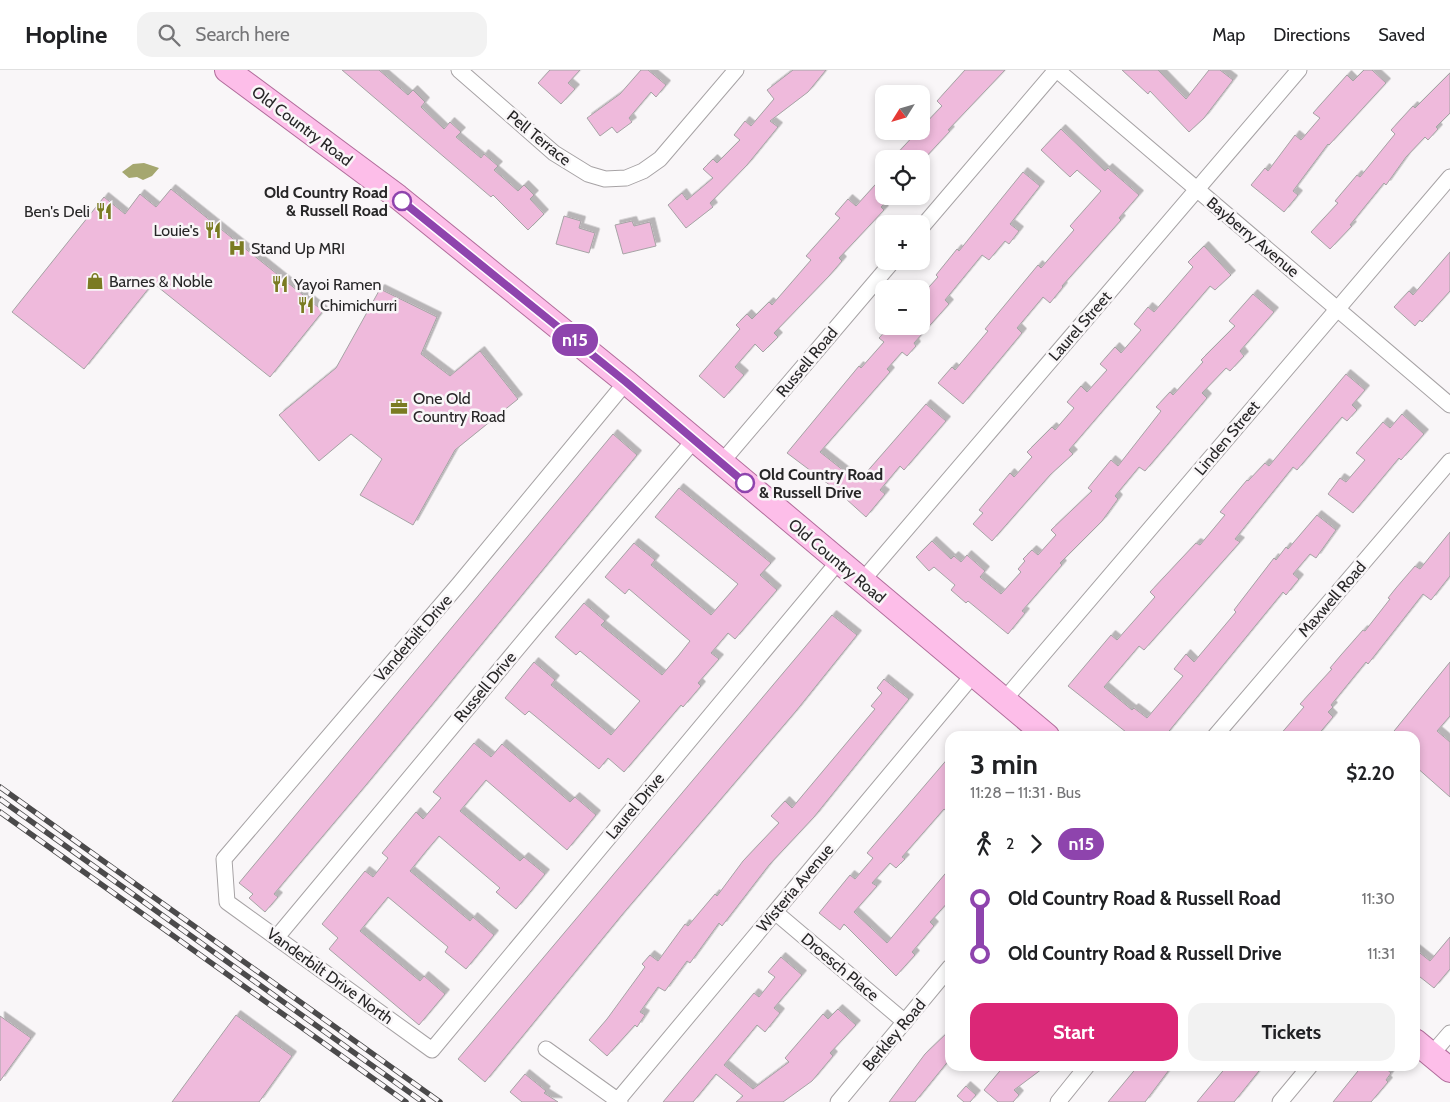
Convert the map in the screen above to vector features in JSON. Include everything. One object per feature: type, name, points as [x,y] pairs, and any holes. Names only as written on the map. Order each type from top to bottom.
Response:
[{"type":"main road","name":"Old Country Road","points":[[227,70],[398,197],[626,382],[1041,731]]},
{"type":"main road","points":[[1423,1048],[1450,1070]]},
{"type":"street","name":"Pell Terrace","points":[[459,70],[477,76],[554,154],[588,174],[605,179],[626,178],[643,171],[660,159],[736,70]]},
{"type":"street","name":"Bayberry Avenue","points":[[1056,70],[1450,405]]},
{"type":"street","points":[[930,217],[1056,70]]},
{"type":"street","name":"Laurel Street","points":[[862,581],[1299,70]]},
{"type":"street","name":"Linden Street","points":[[1004,700],[1450,177]]},
{"type":"street","name":"Russell Road","points":[[721,463],[885,270]]},
{"type":"street","name":"Vanderbilt Drive","points":[[227,902],[224,859],[459,584],[626,382]]},
{"type":"street","name":"Russell Drive","points":[[277,938],[537,625],[695,440]]},
{"type":"street","name":"Maxwell Road","points":[[1218,731],[1450,461]]},
{"type":"street","name":"Laurel Drive","points":[[432,1050],[838,562]]},
{"type":"street","name":"Wisteria Avenue","points":[[619,1101],[973,675]]},
{"type":"street","name":"Vanderbilt Drive North","points":[[227,902],[432,1050]]},
{"type":"street","name":"Droesch Place","points":[[775,912],[905,1022]]},
{"type":"street","name":"Berkley Road","points":[[838,1102],[945,973]]},
{"type":"street","points":[[1423,1048],[1450,1033]]},
{"type":"street","points":[[546,1049],[619,1101]]},
{"type":"street","points":[[1058,1102],[1083,1071]]},
{"type":"street","points":[[1280,1102],[1306,1071]]},
{"type":"shaded area","points":[[144,163],[159,168],[152,176],[143,180],[137,177],[129,178],[122,172],[133,164]]},
{"type":"building","points":[[342,70],[379,70],[408,95],[413,90],[425,102],[421,107],[444,129],[450,122],[461,132],[456,137],[481,158],[484,154],[498,166],[494,170],[518,191],[524,185],[534,195],[530,199],[544,214],[528,230],[493,195],[491,197]]},
{"type":"building","points":[[550,70],[580,70],[568,83],[575,89],[561,104],[538,83]]},
{"type":"building","points":[[641,70],[648,70],[666,85],[656,97],[651,92],[629,118],[632,122],[617,133],[612,127],[600,136],[587,118],[620,94]]},
{"type":"building","points":[[793,70],[826,70],[808,92],[770,121],[778,127],[747,165],[710,203],[713,207],[686,228],[668,205],[682,193],[687,200],[713,178],[703,169],[713,159],[717,163],[740,140],[734,135],[745,121],[751,126],[774,99],[767,90]]},
{"type":"building","points":[[965,70],[1005,70],[948,130],[950,131],[930,153],[930,150],[900,150],[910,140],[930,140],[930,119],[942,106],[937,101]]},
{"type":"building","points":[[1122,70],[1158,70],[1186,99],[1209,70],[1220,70],[1233,80],[1204,118],[1189,132],[1150,91],[1148,94]]},
{"type":"building","points":[[1364,70],[1372,70],[1386,83],[1328,144],[1293,191],[1298,195],[1284,212],[1251,185],[1265,168],[1268,171],[1295,135],[1301,140],[1320,118],[1313,113],[1347,75],[1353,81]]},
{"type":"building","points":[[1450,73],[1450,113],[1436,127],[1438,129],[1428,140],[1425,137],[1406,157],[1386,185],[1384,183],[1350,225],[1352,226],[1330,249],[1311,232],[1338,203],[1335,201],[1357,175],[1360,177],[1395,134],[1391,130],[1413,106],[1415,108]]},
{"type":"building","points":[[1061,129],[1105,171],[1108,168],[1139,195],[1119,218],[1121,220],[1062,286],[1050,303],[1043,297],[1017,328],[1022,333],[963,404],[938,383],[952,367],[955,370],[988,331],[985,329],[1038,265],[1041,268],[1074,230],[1070,226],[1101,191],[1077,170],[1070,177],[1041,150]]},
{"type":"building","points":[[1023,172],[1040,186],[1010,224],[1019,231],[1009,244],[1005,241],[989,260],[982,255],[945,300],[949,304],[930,325],[930,286],[938,277],[936,275],[957,249],[959,251]]},
{"type":"building","points":[[875,185],[875,205],[883,205],[881,207],[884,210],[879,215],[875,215],[875,220],[839,258],[842,261],[774,333],[778,337],[763,352],[755,344],[735,367],[744,375],[724,398],[699,376],[740,329],[736,325],[747,314],[752,319],[769,302],[772,305],[811,260],[806,256],[840,218],[835,214],[848,199],[856,206]]},
{"type":"building","points":[[171,189],[323,311],[270,377],[153,283],[84,369],[12,312],[104,197],[125,214],[140,194],[156,207]]},
{"type":"building","points":[[564,216],[581,221],[579,228],[595,233],[589,253],[556,244]]},
{"type":"building","points":[[632,221],[634,226],[650,222],[656,246],[623,254],[615,225]]},
{"type":"building","points":[[1204,246],[1231,275],[1215,290],[1210,286],[1069,450],[1073,454],[1050,475],[992,541],[973,524],[983,513],[979,510],[1010,473],[1014,477],[1032,457],[1027,452],[1052,427],[1055,430],[1074,408],[1067,402],[1081,386],[1087,392],[1107,370],[1100,364],[1115,347],[1121,353],[1141,330],[1134,324],[1148,307],[1154,312],[1193,267],[1188,262]]},
{"type":"building","points":[[1450,252],[1450,291],[1422,322],[1420,320],[1415,326],[1394,307],[1409,291],[1413,295]]},
{"type":"building","name":"One Old Country Road","points":[[380,289],[437,317],[421,354],[450,376],[480,351],[518,399],[455,450],[413,525],[360,495],[382,459],[351,434],[319,461],[279,415],[336,368]]},
{"type":"building","points":[[1253,294],[1274,312],[1240,351],[1244,356],[1230,371],[1226,368],[1202,393],[1207,398],[1145,471],[1139,467],[1115,496],[1118,499],[1102,521],[1060,563],[1062,565],[1022,611],[1025,613],[1008,634],[968,601],[966,603],[951,590],[955,585],[934,567],[929,571],[916,557],[932,541],[951,559],[954,556],[961,562],[967,555],[985,571],[980,577],[1001,594],[1021,572],[1018,569],[1025,561],[1023,559],[1032,550],[1038,555],[1056,535],[1051,530],[1092,491],[1088,488],[1111,460],[1118,466],[1161,411],[1156,407],[1170,392],[1173,395],[1203,362],[1201,360],[1235,326],[1229,321]]},
{"type":"building","points":[[882,335],[921,335],[914,343],[916,346],[907,356],[902,352],[887,369],[890,372],[820,452],[858,482],[926,404],[946,421],[904,470],[900,466],[880,490],[885,494],[866,517],[835,489],[787,453],[859,366],[861,368],[884,342],[879,338]]},
{"type":"building","points":[[1346,374],[1365,390],[1352,405],[1357,410],[1347,421],[1342,417],[1297,470],[1293,467],[1235,539],[1240,542],[1144,650],[1139,646],[1104,687],[1132,710],[1134,708],[1147,718],[1183,676],[1174,669],[1186,654],[1194,662],[1236,612],[1234,610],[1274,558],[1276,560],[1286,547],[1288,549],[1317,515],[1336,530],[1316,558],[1310,554],[1293,574],[1299,579],[1286,595],[1283,592],[1169,731],[1125,731],[1068,686],[1111,635],[1117,640],[1155,597],[1150,592],[1196,543],[1200,545],[1225,515],[1220,512],[1247,480],[1265,463],[1269,466]]},
{"type":"building","points":[[1402,414],[1424,434],[1401,460],[1399,458],[1353,513],[1328,494],[1340,478],[1346,482],[1365,460],[1356,453],[1383,422],[1390,428]]},
{"type":"building","points":[[613,434],[637,455],[274,894],[278,897],[265,912],[249,898],[253,894],[239,883]]},
{"type":"building","points":[[679,488],[771,563],[760,575],[777,590],[735,639],[728,633],[711,653],[719,659],[698,683],[701,686],[683,707],[681,705],[624,772],[608,758],[599,769],[529,711],[525,715],[505,698],[534,662],[555,680],[551,685],[611,735],[640,701],[580,651],[576,655],[555,637],[584,603],[605,621],[601,625],[662,675],[679,655],[690,641],[629,589],[625,594],[605,577],[634,543],[655,560],[651,565],[711,615],[738,584],[655,517]]},
{"type":"building","points":[[1450,532],[1450,576],[1431,600],[1423,594],[1368,664],[1366,662],[1331,705],[1333,707],[1328,712],[1333,717],[1321,731],[1283,731],[1304,707],[1300,704],[1332,669],[1330,668],[1363,630],[1365,631],[1390,599],[1388,598],[1396,588],[1415,566],[1420,569]]},
{"type":"building","points":[[832,615],[857,635],[796,711],[621,916],[485,1082],[458,1059]]},
{"type":"building","points":[[1450,662],[1450,716],[1437,731],[1450,742],[1450,797],[1420,770],[1420,731],[1394,731]]},
{"type":"building","points":[[884,679],[909,699],[814,817],[769,865],[722,926],[719,923],[690,963],[687,961],[665,991],[658,987],[640,1012],[645,1015],[637,1027],[635,1025],[607,1056],[589,1040],[645,967],[642,964],[650,955],[658,961],[685,924],[688,926],[715,894],[717,896],[743,861],[779,823],[771,816],[785,801],[792,808],[875,709],[871,706],[882,693],[877,688]]},
{"type":"building","points":[[474,743],[491,757],[502,744],[570,802],[575,797],[596,815],[567,850],[486,780],[460,811],[520,861],[524,857],[545,874],[516,909],[496,892],[500,888],[439,836],[427,850],[410,871],[470,921],[473,917],[494,935],[466,969],[445,952],[448,947],[388,897],[360,931],[420,981],[424,976],[445,994],[419,1025],[329,949],[338,938],[322,924],[365,871],[373,877],[388,858],[382,853],[416,812],[423,819],[441,798],[433,792]]},
{"type":"building","points":[[945,762],[945,810],[902,857],[905,859],[896,868],[890,863],[872,883],[877,886],[854,912],[887,943],[945,874],[945,906],[930,922],[934,926],[912,952],[915,955],[896,976],[844,924],[840,930],[819,913],[850,875],[855,879],[873,858],[867,853]]},
{"type":"building","points":[[1450,937],[1450,969],[1434,988],[1420,977],[1420,953],[1430,961]]},
{"type":"building","points":[[781,957],[802,975],[774,1008],[780,1013],[765,1032],[757,1025],[724,1065],[753,1089],[789,1062],[785,1058],[823,1014],[828,1019],[838,1009],[856,1025],[830,1053],[833,1056],[812,1081],[783,1102],[736,1102],[743,1096],[716,1074],[693,1102],[663,1102],[754,993],[759,997],[775,977],[768,972]]},
{"type":"building","points":[[236,1015],[292,1056],[259,1102],[172,1102]]},
{"type":"building","points":[[0,1016],[31,1038],[0,1081]]},
{"type":"building","points":[[945,1035],[945,1065],[915,1102],[889,1102],[925,1054]]},
{"type":"building","points":[[1000,1071],[1039,1071],[1014,1090],[1019,1095],[1013,1102],[998,1102],[984,1090]]},
{"type":"building","points":[[1134,1071],[1168,1071],[1145,1102],[1108,1102]]},
{"type":"building","points":[[1223,1071],[1259,1071],[1234,1102],[1197,1102]]},
{"type":"building","points":[[1358,1071],[1389,1071],[1391,1073],[1386,1080],[1388,1082],[1371,1102],[1333,1102]]},
{"type":"building","points":[[525,1074],[546,1091],[544,1093],[558,1102],[522,1102],[510,1092]]},
{"type":"building","points":[[966,1086],[976,1095],[970,1102],[964,1102],[957,1096]]},
{"type":"railway","points":[[0,787],[440,1102]]},
{"type":"railway","points":[[0,799],[423,1102]]},
{"type":"railway","points":[[0,812],[406,1102]]},
{"type":"bus line","name":"n15","points":[[402,201],[626,382],[745,483]]},
{"type":"place","name":"Old Country Road & Russell Road","points":[[402,201]]},
{"type":"place","name":"Ben's Deli","points":[[104,211]]},
{"type":"place","name":"Louie's","points":[[213,230]]},
{"type":"place","name":"Stand Up MRI","points":[[237,248]]},
{"type":"place","name":"Barnes & Noble","points":[[95,281]]},
{"type":"place","name":"Yayoi Ramen","points":[[280,284]]},
{"type":"place","name":"Chimichurri","points":[[306,305]]},
{"type":"place","name":"One Old Country Road","points":[[399,407]]},
{"type":"place","name":"Old Country Road & Russell Drive","points":[[745,483]]}]
